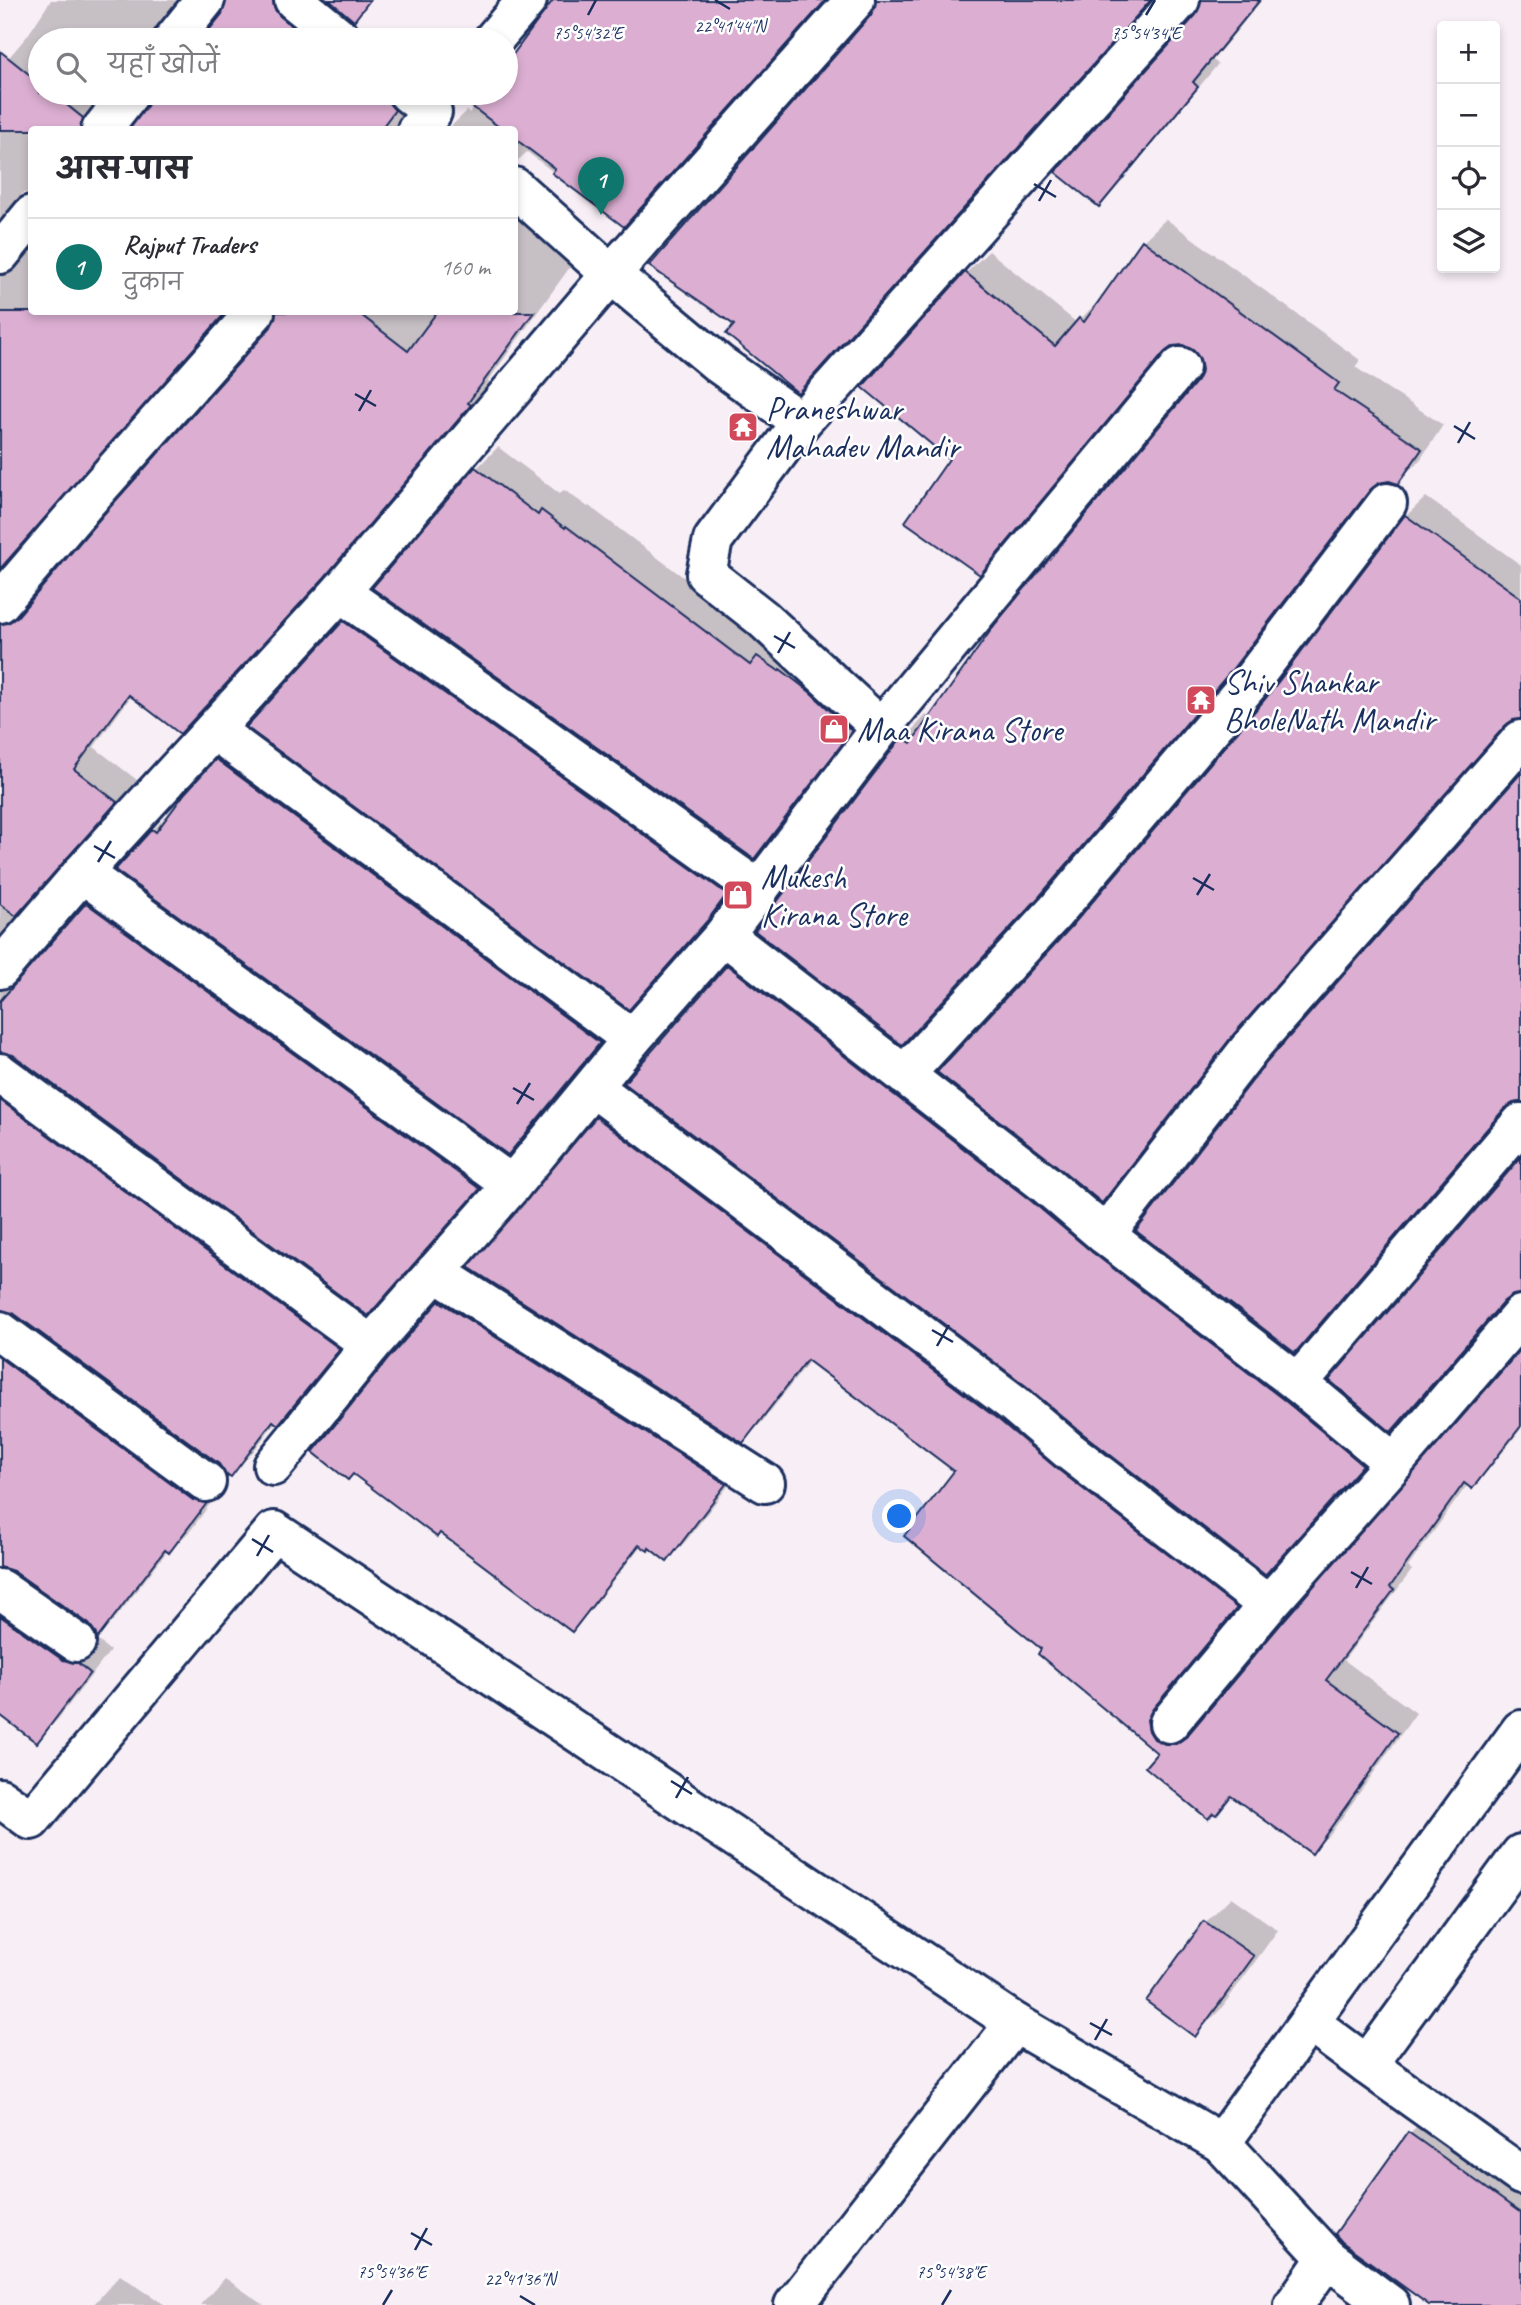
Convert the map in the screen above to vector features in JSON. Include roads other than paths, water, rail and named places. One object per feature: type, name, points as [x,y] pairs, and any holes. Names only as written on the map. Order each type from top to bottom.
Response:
[{"type":"street","points":[[183,28],[205,0]]},
{"type":"street","points":[[294,0],[328,28]]},
{"type":"street","points":[[503,28],[527,0]]},
{"type":"street","points":[[0,969],[82,873],[340,592],[611,274],[855,0]]},
{"type":"street","points":[[881,728],[762,618],[706,574],[713,540],[800,422],[1180,0]]},
{"type":"street","points":[[103,126],[120,105]]},
{"type":"street","points":[[518,191],[611,274],[719,364],[800,422]]},
{"type":"street","points":[[0,254],[28,220]]},
{"type":"street","points":[[0,603],[252,315]]},
{"type":"street","points":[[273,1466],[371,1345],[512,1185],[632,1039],[724,935],[881,728],[1180,367]]},
{"type":"street","points":[[904,1075],[1055,912],[1248,685],[1387,503]]},
{"type":"street","points":[[340,592],[759,890]]},
{"type":"street","points":[[214,730],[632,1039]]},
{"type":"street","points":[[1105,1235],[1250,1048],[1521,740]]},
{"type":"street","points":[[82,873],[512,1185]]},
{"type":"street","points":[[724,935],[1298,1383],[1394,1464]]},
{"type":"street","points":[[0,1073],[371,1345]]},
{"type":"street","points":[[594,1088],[1013,1403],[1068,1450],[1268,1605]]},
{"type":"street","points":[[1298,1383],[1521,1123]]},
{"type":"street","points":[[435,1272],[765,1483]]},
{"type":"street","points":[[1169,1723],[1268,1605],[1394,1464],[1521,1315]]},
{"type":"street","points":[[0,1331],[206,1482]]},
{"type":"street","points":[[0,1797],[31,1820],[274,1531],[1015,2023],[1221,2143],[1327,2259],[1390,2305]]},
{"type":"street","points":[[0,1589],[76,1642]]},
{"type":"street","points":[[1221,2143],[1521,1730]]},
{"type":"street","points":[[1367,2065],[1521,1854]]},
{"type":"street","points":[[1309,2022],[1521,2175]]},
{"type":"street","points":[[794,2305],[1015,2023]]},
{"type":"street","points":[[1294,2305],[1327,2259]]},
{"type":"place","name":"Rajput Traders","points":[[601,215]]},
{"type":"place","name":"Praneshwar Mahadev Mandir","points":[[743,427]]},
{"type":"place","name":"Shiv Shankar BholeNath Mandir","points":[[1201,700]]},
{"type":"place","name":"Maa Kirana Store","points":[[834,729]]},
{"type":"place","name":"Mukesh Kirana Store","points":[[738,895]]}]
